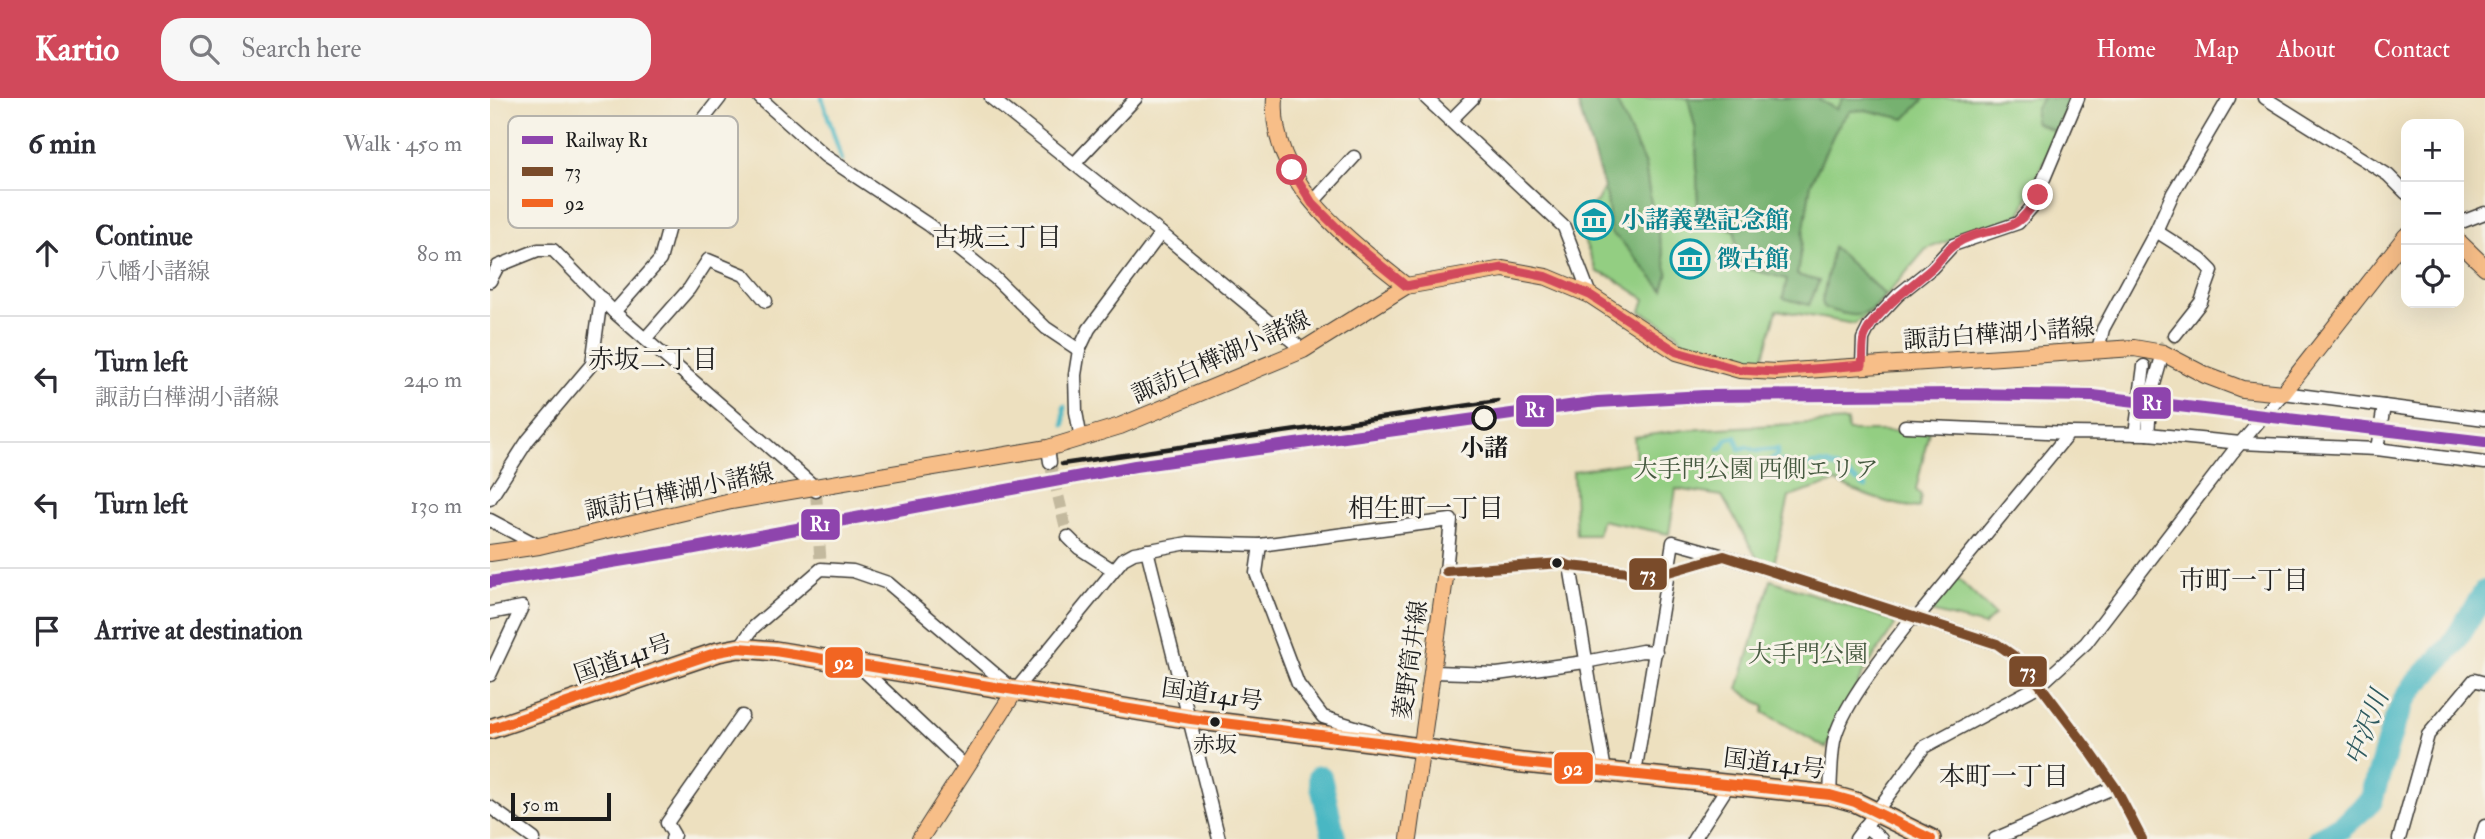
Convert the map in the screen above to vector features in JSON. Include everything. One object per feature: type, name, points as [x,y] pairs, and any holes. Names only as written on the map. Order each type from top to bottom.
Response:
[{"type":"highway","name":"国道141号","points":[[490,729],[718,652],[739,648],[775,651],[1191,719],[1513,762],[1830,795],[1855,802],[1870,819],[1931,839]]},
{"type":"main road","points":[[1275,98],[1279,138],[1292,170],[1312,203],[1346,237],[1406,286]]},
{"type":"main road","points":[[2283,393],[2401,242]]},
{"type":"main road","points":[[2462,245],[2485,267]]},
{"type":"main road","name":"諏訪白樺湖小諸線","points":[[490,553],[539,546],[731,501],[1049,455],[1081,439],[1120,426],[1303,350],[1406,286],[1503,268],[1547,277],[1590,295],[1677,352],[1740,370],[1776,372],[2134,348],[2163,354],[2205,375],[2242,388],[2283,393]]},
{"type":"main road","name":"菱野筒井線","points":[[1409,839],[1446,571]]},
{"type":"main road","points":[[920,839],[1014,691]]},
{"type":"street","points":[[706,116],[720,98]]},
{"type":"street","points":[[760,98],[825,156],[929,225],[995,278],[1046,328],[1079,350]]},
{"type":"street","points":[[991,98],[1303,350]]},
{"type":"street","points":[[1074,164],[1136,98]]},
{"type":"street","points":[[1426,98],[1564,227],[1590,295]]},
{"type":"street","points":[[1451,120],[1473,98]]},
{"type":"street","points":[[1862,365],[1863,339],[1870,325],[1898,295],[1932,268],[1953,245],[2018,223],[2032,207],[2078,98]]},
{"type":"street","points":[[2098,350],[2103,329],[2156,231],[2173,193],[2229,98]]},
{"type":"street","points":[[2265,98],[2388,174],[2401,188]]},
{"type":"street","points":[[1312,203],[1354,157]]},
{"type":"street","points":[[2464,221],[2485,213]]},
{"type":"street","points":[[614,312],[660,260],[669,228]]},
{"type":"street","points":[[2156,231],[2200,259],[2212,271],[2202,302],[2175,335]]},
{"type":"street","points":[[1081,439],[1076,412],[1075,375],[1079,350],[1089,329],[1161,233]]},
{"type":"street","points":[[492,274],[498,266],[538,250],[552,250],[614,312],[816,490]]},
{"type":"street","points":[[645,339],[689,289],[708,260],[744,275],[766,301]]},
{"type":"street","points":[[490,499],[528,440],[592,364],[601,298]]},
{"type":"street","points":[[2142,434],[2163,354]]},
{"type":"street","points":[[2142,434],[2144,366]]},
{"type":"street","points":[[1856,839],[1924,747],[2040,685],[2086,643],[2283,393],[2485,419]]},
{"type":"street","points":[[2377,449],[2384,406]]},
{"type":"street","points":[[1905,426],[2142,434],[2241,443],[2377,449],[2485,463]]},
{"type":"street","points":[[1830,795],[1834,739],[1876,665],[2069,433]]},
{"type":"street","points":[[490,520],[539,546]]},
{"type":"street","points":[[739,648],[754,627],[821,569],[853,570],[888,583],[1014,691],[1123,559],[1147,550],[1188,543],[1260,545],[1451,520],[1446,571],[1566,564],[1658,575],[1724,556]]},
{"type":"street","points":[[1068,537],[1079,548],[1113,570]]},
{"type":"street","points":[[1635,773],[1673,542],[1997,644],[2014,656],[2040,685],[2115,786],[2142,839]]},
{"type":"street","points":[[1260,545],[1256,573],[1298,684],[1323,717],[1368,731],[1385,743]]},
{"type":"street","points":[[1147,550],[1219,839]]},
{"type":"street","points":[[1566,564],[1605,771]]},
{"type":"street","points":[[490,612],[522,607],[490,675]]},
{"type":"street","points":[[1434,672],[1497,674],[1642,651],[1656,652]]},
{"type":"street","points":[[858,665],[966,767]]},
{"type":"street","points":[[2399,839],[2428,735],[2474,680],[2485,683]]},
{"type":"street","points":[[672,839],[674,835],[667,823],[743,716]]},
{"type":"street","points":[[490,729],[490,736]]},
{"type":"street","points":[[1694,839],[1730,783]]},
{"type":"street","points":[[1995,839],[2115,786]]},
{"type":"street","points":[[490,807],[534,839]]},
{"type":"street","points":[[1870,819],[1881,839]]},
{"type":"street","points":[[2482,839],[2485,827]]},
{"type":"green space","points":[[1576,98],[1615,98],[1645,165],[1652,209],[1668,273],[1663,290],[1611,233],[1607,197]]},
{"type":"green space","points":[[1585,98],[2073,98],[2020,215],[1926,249],[1873,311],[1854,324],[1777,310],[1762,363],[1740,362],[1684,343],[1676,332],[1641,311],[1645,299],[1613,278],[1597,272],[1575,218],[1597,201],[1609,178]]},
{"type":"green space","points":[[1688,98],[1819,98],[1836,109],[1843,98],[1925,98],[1905,119],[1865,110],[1850,111],[1837,127],[1811,183],[1797,275],[1819,281],[1809,305],[1783,298],[1787,279],[1737,266],[1735,231],[1698,213],[1696,131]]},
{"type":"green space","points":[[2043,98],[2073,98],[2056,132],[2035,122],[2035,110]]},
{"type":"green space","points":[[1833,247],[1885,295],[1871,310],[1851,315],[1824,308],[1822,302]]},
{"type":"green space","name":"大手門公園 西側エリア","points":[[1847,421],[1848,431],[1929,431],[1916,490],[1921,495],[1919,508],[1876,499],[1835,482],[1789,497],[1774,564],[1757,558],[1722,496],[1676,489],[1669,534],[1601,520],[1598,535],[1576,535],[1573,471],[1636,461],[1634,437],[1683,430]]},
{"type":"green space","points":[[1956,577],[1995,615],[1984,626],[1927,611]]},
{"type":"green space","name":"大手門公園","points":[[1771,580],[1893,621],[1895,625],[1862,675],[1826,748],[1763,712],[1765,707],[1738,689]]},
{"type":"waterway","points":[[822,98],[842,160]]},
{"type":"waterway","points":[[1064,406],[1064,425]]},
{"type":"waterway","points":[[1719,449],[1727,439],[1736,437],[1739,449],[1778,449],[1777,455],[1770,460],[1775,464],[1783,461],[1787,471],[1817,463],[1825,464],[1839,469],[1857,481]]},
{"type":"waterway","points":[[1862,485],[1866,487]]},
{"type":"waterway","name":"中沢川","points":[[2319,839],[2342,827],[2371,801],[2392,729],[2404,701],[2415,685],[2451,647],[2485,592]]},
{"type":"waterway","points":[[1320,777],[1334,837]]},
{"type":"tunnel","points":[[2144,366],[2175,335]]},
{"type":"tunnel","points":[[1050,462],[1068,537]]},
{"type":"tunnel","points":[[816,492],[821,569]]},
{"type":"railway","points":[[1062,464],[1498,401]]},
{"type":"rail line","name":"R1","points":[[490,582],[673,552],[1135,466],[1598,402],[1704,396],[2093,396],[2485,442]]},
{"type":"transit line","name":"73","points":[[1446,571],[1562,563],[1658,575],[1724,556],[1997,644],[2014,656],[2040,685],[2089,750],[2115,787],[2142,839]]},
{"type":"transit line","name":"92","points":[[490,729],[718,652],[739,648],[775,651],[1191,719],[1513,762],[1830,795],[1855,802],[1931,839]]},
{"type":"place","name":"小諸義塾記念館","points":[[1594,220]]},
{"type":"place","name":"徴古館","points":[[1690,259]]},
{"type":"place","name":"小諸","points":[[1484,418]]},
{"type":"place","name":"赤坂","points":[[1215,722]]},
{"type":"district","name":"古城三丁目","points":[[997,238]]},
{"type":"district","name":"赤坂二丁目","points":[[653,360]]},
{"type":"district","name":"相生町一丁目","points":[[1426,509]]},
{"type":"district","name":"市町一丁目","points":[[2244,581]]},
{"type":"district","name":"本町一丁目","points":[[2004,777]]},
{"type":"route","points":[[1292,170],[1312,203],[1346,237],[1406,286],[1503,268],[1547,277],[1590,295],[1677,352],[1740,370],[1776,372],[1862,365],[1863,339],[1870,325],[1898,295],[1932,268],[1953,245],[2018,223],[2038,195]]}]
